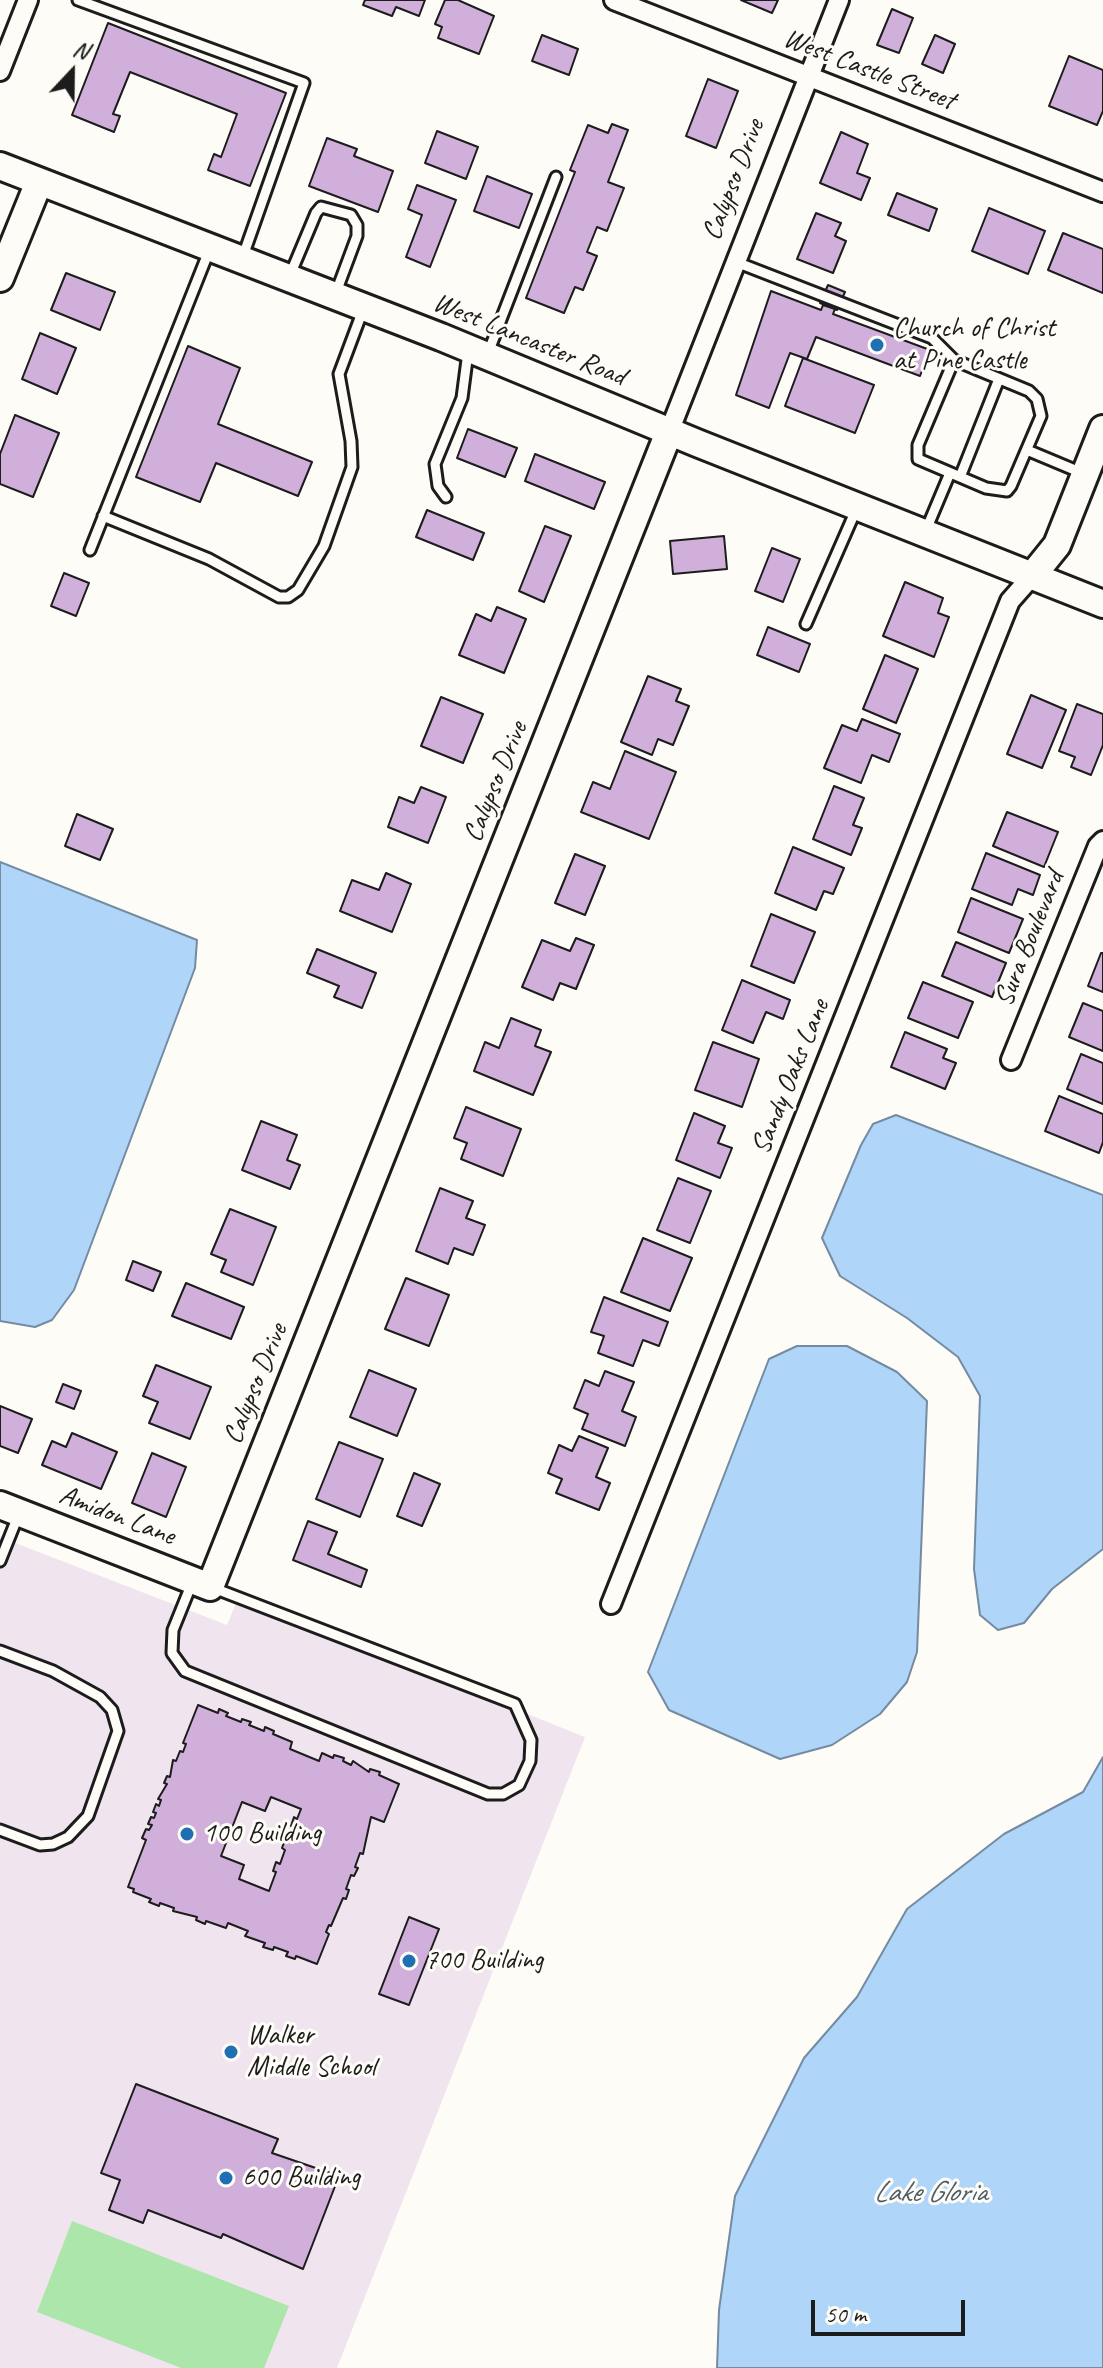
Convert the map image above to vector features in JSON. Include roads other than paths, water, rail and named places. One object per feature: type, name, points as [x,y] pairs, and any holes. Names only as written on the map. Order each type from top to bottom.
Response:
[{"type":"street","points":[[0,71],[28,0]]},
{"type":"street","name":"West Castle Street","points":[[614,0],[1103,192]]},
{"type":"street","name":"Calypso Drive","points":[[202,1583],[669,432],[839,0]]},
{"type":"street","name":"West Lancaster Road","points":[[0,166],[335,296],[1103,604]]},
{"type":"street","points":[[0,278],[39,182]]},
{"type":"street","points":[[1032,576],[1057,545],[1103,429]]},
{"type":"street","name":"Sandy Oaks Lane","points":[[611,1604],[1010,601],[1032,576]]},
{"type":"street","name":"Sura Boulevard","points":[[1011,1060],[1098,846],[1103,841]]},
{"type":"street","name":"Amidon Lane","points":[[10,1509],[202,1583]]},
{"type":"lane","points":[[78,0],[304,83],[241,260]]},
{"type":"lane","points":[[446,497],[438,486],[435,464],[478,353],[556,177]]},
{"type":"lane","points":[[289,278],[316,213],[321,207],[334,208],[351,215],[357,225],[357,236],[335,296]]},
{"type":"lane","points":[[90,550],[210,248]]},
{"type":"lane","points":[[736,262],[932,338],[954,360],[1029,391],[1040,407],[1041,416],[1007,491],[997,491],[955,475],[924,462],[916,454],[954,360]]},
{"type":"lane","points":[[103,516],[209,559],[279,597],[288,597],[298,590],[324,546],[352,467],[351,441],[339,374],[364,308]]},
{"type":"lane","points":[[924,533],[955,475],[999,379]]},
{"type":"lane","points":[[1027,450],[1085,474]]},
{"type":"lane","points":[[806,624],[857,506]]},
{"type":"lane","points":[[0,1561],[10,1509]]},
{"type":"lane","points":[[202,1583],[515,1704],[531,1740],[530,1761],[519,1785],[503,1794],[488,1794],[185,1671],[172,1653],[173,1630],[202,1583]]},
{"type":"lane","points":[[0,1651],[53,1671],[100,1697],[112,1710],[118,1731],[88,1816],[75,1830],[53,1844],[40,1845],[0,1830]]},
{"type":"water","points":[[0,862],[197,940],[195,968],[74,1290],[52,1320],[35,1327],[0,1321]]},
{"type":"water","points":[[896,1115],[1103,1195],[1103,1549],[1052,1589],[1024,1623],[998,1630],[980,1615],[974,1569],[980,1396],[958,1357],[907,1318],[840,1276],[822,1238],[873,1124]]},
{"type":"water","points":[[797,1346],[847,1346],[897,1372],[927,1401],[917,1652],[907,1682],[880,1714],[832,1745],[780,1759],[669,1710],[648,1672],[769,1359]]},
{"type":"water","name":"Lake Gloria","points":[[1103,1757],[1103,2368],[717,2368],[719,2310],[735,2196],[804,2058],[857,1997],[907,1909],[1004,1834],[1083,1792]]},
{"type":"place","name":"Church of Christ at Pine Castle","points":[[877,345]]},
{"type":"place","name":"100 Building","points":[[187,1834]]},
{"type":"place","name":"700 Building","points":[[409,1961]]},
{"type":"place","name":"Walker Middle School","points":[[231,2052]]},
{"type":"place","name":"600 Building","points":[[226,2178]]}]
